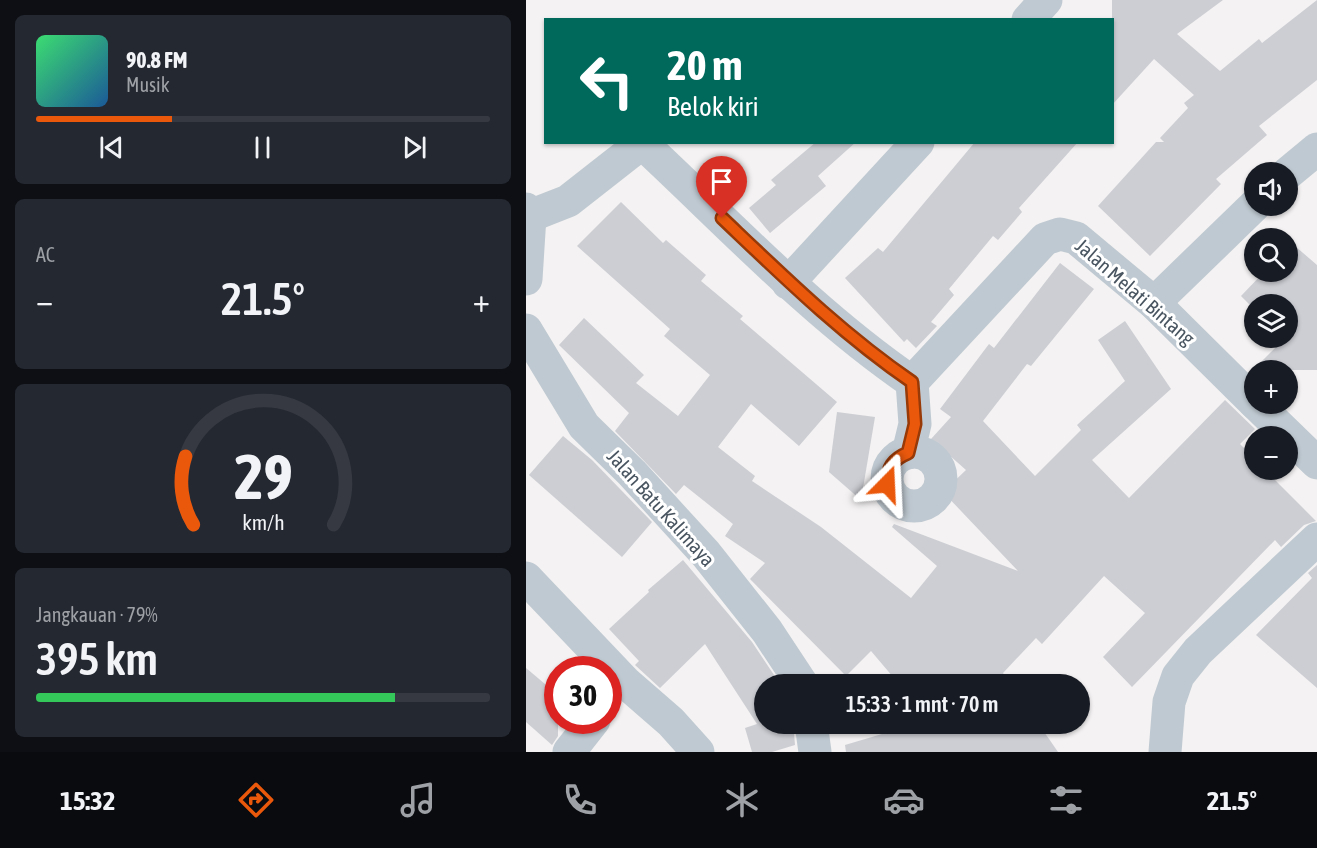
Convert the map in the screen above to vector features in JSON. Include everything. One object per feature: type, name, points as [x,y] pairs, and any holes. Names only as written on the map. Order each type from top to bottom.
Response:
[{"type":"street","points":[[1030,18],[1046,0]]},
{"type":"street","points":[[526,279],[528,213],[568,201],[640,144]]},
{"type":"street","points":[[642,144],[788,283],[872,355],[912,382],[915,424],[908,453]]},
{"type":"street","points":[[788,283],[916,144]]},
{"type":"street","points":[[1298,164],[1316,149]]},
{"type":"street","points":[[1154,303],[1244,216]]},
{"type":"street","name":"Jalan Melati Bintang","points":[[912,382],[1045,240],[1060,234],[1076,238],[1154,303],[1244,392]]},
{"type":"street","name":"Jalan Batu Kalimaya","points":[[526,330],[584,426],[632,473],[706,554],[767,631],[795,674]]},
{"type":"street","name":"Jalan Melati Bintang","points":[[1266,414],[1316,463]]},
{"type":"street","points":[[1165,752],[1169,702],[1178,676],[1198,651],[1316,539]]},
{"type":"street","points":[[526,578],[588,656]]},
{"type":"street","points":[[622,695],[671,722],[698,752]]},
{"type":"street","points":[[576,750],[586,734]]},
{"type":"street","points":[[813,734],[815,752]]},
{"type":"building","points":[[1112,0],[1223,0],[1177,34],[1220,71],[1259,39],[1262,43],[1317,0],[1317,80],[1259,126],[1267,135],[1216,179],[1221,184],[1150,256],[1098,206],[1156,142],[1164,142],[1160,138],[1188,108],[1184,103],[1194,95],[1154,59],[1114,103],[1114,18],[1112,18]]},
{"type":"building","points":[[814,144],[854,144],[818,176],[826,186],[770,233],[749,208],[776,185],[771,180]]},
{"type":"building","points":[[973,144],[1076,144],[1019,208],[1022,212],[998,240],[993,236],[949,289],[954,295],[931,322],[937,326],[916,348],[907,339],[904,342],[845,278],[878,248],[883,252]]},
{"type":"building","points":[[621,202],[663,243],[666,240],[706,275],[701,281],[743,316],[740,319],[837,402],[799,446],[751,404],[718,447],[755,476],[752,481],[821,527],[911,598],[937,566],[892,527],[894,524],[1018,571],[943,492],[966,470],[931,439],[951,417],[940,409],[989,344],[994,348],[1060,263],[1094,289],[1031,366],[1027,364],[983,421],[1035,476],[1081,430],[1077,425],[1125,381],[1098,340],[1125,321],[1171,389],[1092,460],[1129,498],[1225,400],[1252,426],[1244,426],[1244,440],[1240,444],[1244,448],[1244,480],[1275,480],[1316,521],[1304,525],[1281,547],[1275,540],[1132,687],[1103,657],[1145,613],[1104,576],[1042,644],[1036,638],[1004,674],[891,674],[871,651],[848,674],[844,674],[750,579],[765,563],[725,536],[733,524],[684,485],[676,494],[615,431],[629,413],[559,345],[584,318],[644,375],[636,383],[678,416],[710,375],[664,336],[670,329],[577,246]]},
{"type":"building","points":[[1298,249],[1317,265],[1317,370],[1298,370],[1298,360],[1263,360],[1275,348],[1298,348],[1298,294],[1244,294],[1244,299],[1241,296],[1254,282],[1298,282]]},
{"type":"building","points":[[837,412],[875,417],[861,500],[829,472]]},
{"type":"building","points":[[563,436],[592,460],[652,522],[622,557],[529,475]]},
{"type":"building","points":[[683,560],[752,642],[773,674],[754,674],[754,719],[705,644],[660,688],[635,665],[639,661],[609,629],[649,592],[648,590]]},
{"type":"building","points":[[1317,565],[1317,688],[1256,635],[1312,578],[1308,573]]},
{"type":"building","points":[[526,668],[544,683],[544,734],[558,734],[558,736],[552,745],[526,722]]},
{"type":"building","points":[[754,725],[754,734],[794,734],[795,745],[772,752],[752,752],[745,728]]},
{"type":"building","points":[[882,734],[1046,734],[1058,752],[846,752],[845,745]]},
{"type":"route","points":[[722,218],[788,283],[872,355],[912,382],[915,424],[908,453],[891,464],[887,474],[887,484]]}]
